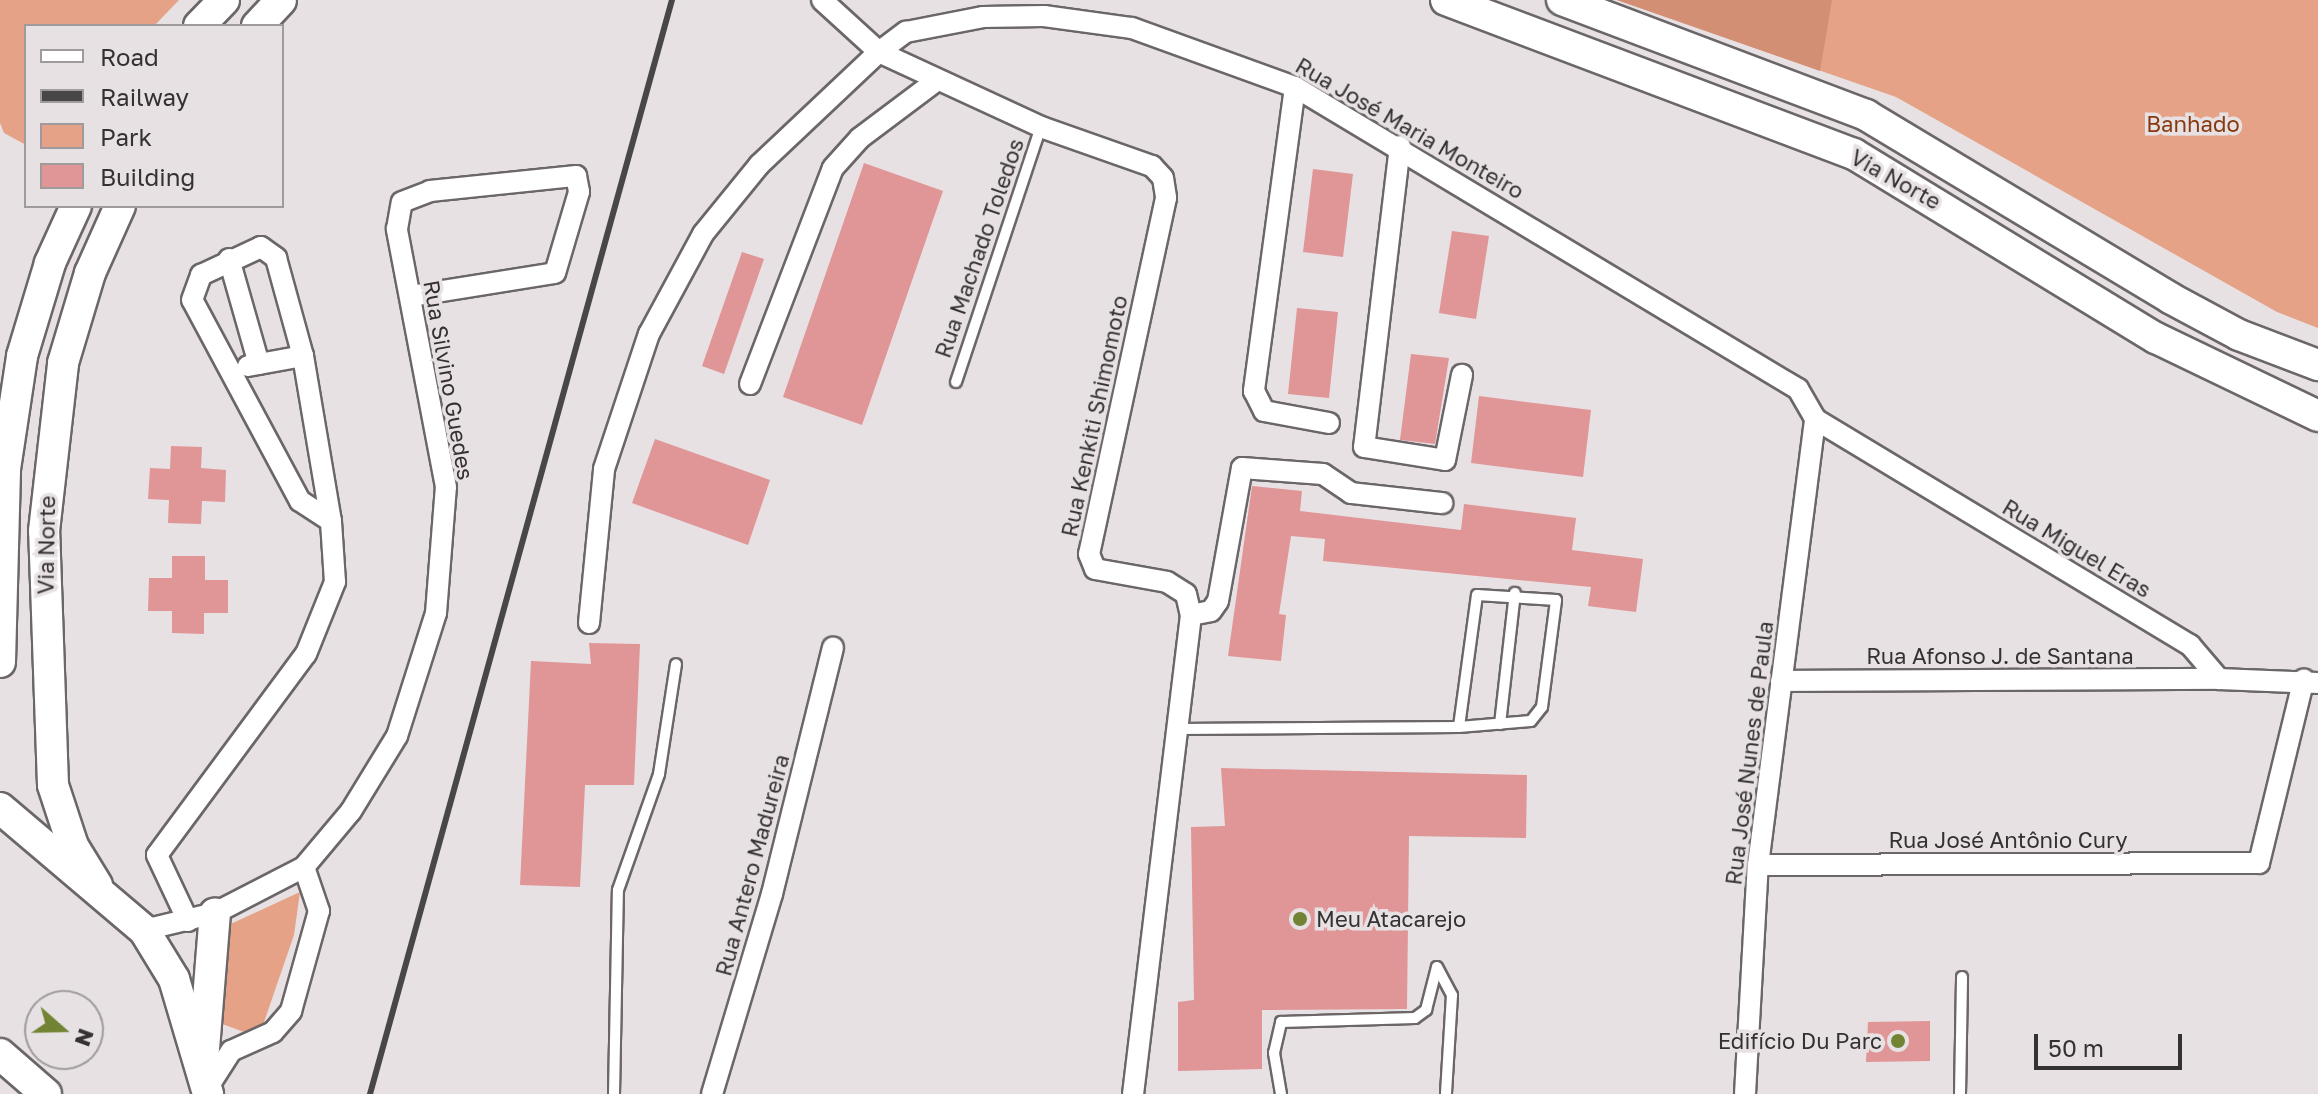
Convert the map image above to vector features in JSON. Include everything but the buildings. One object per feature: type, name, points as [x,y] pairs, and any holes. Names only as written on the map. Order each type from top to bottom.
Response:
[{"type":"main road","points":[[201,24],[224,0]]},
{"type":"main road","points":[[259,24],[281,0]]},
{"type":"main road","name":"Via Norte","points":[[1446,0],[1854,154],[2156,338],[2318,416]]},
{"type":"main road","name":"Via Norte","points":[[1562,0],[1866,115],[2170,298],[2239,335],[2318,365]]},
{"type":"main road","name":"Via Norte","points":[[0,662],[4,485],[22,356],[50,263],[75,208]]},
{"type":"main road","name":"Via Norte","points":[[97,885],[73,846],[53,785],[44,531],[63,363],[90,273],[119,208]]},
{"type":"main road","points":[[0,808],[97,885],[144,930],[174,979],[206,1083]]},
{"type":"main road","points":[[202,917],[206,1083]]},
{"type":"main road","points":[[0,1054],[46,1094]]},
{"type":"street","name":"Rua Kenkiti Shimomoto","points":[[822,0],[879,52],[1041,127],[1152,166],[1163,178],[1166,198],[1089,554],[1095,569],[1167,582],[1186,594],[1191,615]]},
{"type":"street","name":"Rua José Maria Monteiro","points":[[589,623],[604,469],[662,304],[728,200],[879,52],[906,32],[983,17],[1044,16],[1132,28],[1295,87],[1400,146],[1798,389],[1815,419]]},
{"type":"street","points":[[750,384],[833,168],[860,138],[936,81]]},
{"type":"street","points":[[1295,87],[1254,391],[1264,411],[1329,423]]},
{"type":"street","points":[[1400,146],[1364,447],[1445,460],[1462,375]]},
{"type":"street","name":"Rua Silvino Guedes","points":[[144,930],[202,917],[304,867],[386,759],[442,583],[446,487],[397,229],[402,202],[430,191],[576,176],[579,192],[559,266],[547,276],[412,296]]},
{"type":"street","points":[[202,917],[157,855],[306,654],[335,582],[331,521],[303,356],[276,258],[261,247],[229,259],[201,275],[192,300],[300,501],[331,521]]},
{"type":"street","points":[[229,259],[259,364]]},
{"type":"street","points":[[230,369],[303,356]]},
{"type":"street","name":"Rua Miguel Eras","points":[[1815,419],[2190,645],[2219,679]]},
{"type":"street","name":"Rua José Nunes de Paula","points":[[1745,1094],[1758,865],[1815,419]]},
{"type":"street","points":[[1133,1094],[1191,615],[1211,611],[1218,601],[1242,468],[1323,474],[1351,493],[1442,503]]},
{"type":"street","name":"Rua Antero Madureira","points":[[712,1094],[772,894],[833,647]]},
{"type":"street","points":[[2219,679],[2311,681]]},
{"type":"street","name":"Rua Afonso J. de Santana","points":[[1781,681],[2219,679]]},
{"type":"street","name":"Rua José Antônio Cury","points":[[1758,865],[2259,863],[2311,681]]},
{"type":"street","points":[[206,1083],[231,1051],[273,1032],[291,1011],[319,911],[304,867]]},
{"type":"lane","name":"Rua Machado Toledos","points":[[956,382],[1041,127]]},
{"type":"lane","points":[[1178,729],[1459,727],[1500,724],[1539,716],[1559,608],[1549,597],[1482,591],[1473,601],[1459,727]]},
{"type":"lane","points":[[1500,724],[1515,593]]},
{"type":"lane","points":[[614,1094],[618,890],[659,774],[676,664]]},
{"type":"lane","points":[[1281,1094],[1274,1053],[1281,1022],[1415,1018],[1426,1010],[1437,967],[1452,995],[1446,1094]]},
{"type":"lane","points":[[1960,1094],[1962,977]]},
{"type":"green space","points":[[0,0],[179,0],[156,24],[24,24],[24,144],[4,133],[0,123]]},
{"type":"green space","name":"Banhado","points":[[1617,0],[2318,0],[2318,328],[2277,312],[1896,97]]},
{"type":"green space","points":[[300,892],[294,935],[263,1025],[244,1032],[214,1021],[222,928]]},
{"type":"shaded area","points":[[1617,0],[1832,0],[1820,71]]},
{"type":"railway","points":[[370,1094],[672,0]]},
{"type":"place","name":"Meu Atacarejo","points":[[1300,919]]},
{"type":"place","name":"Edifício Du Parc","points":[[1898,1041]]}]
